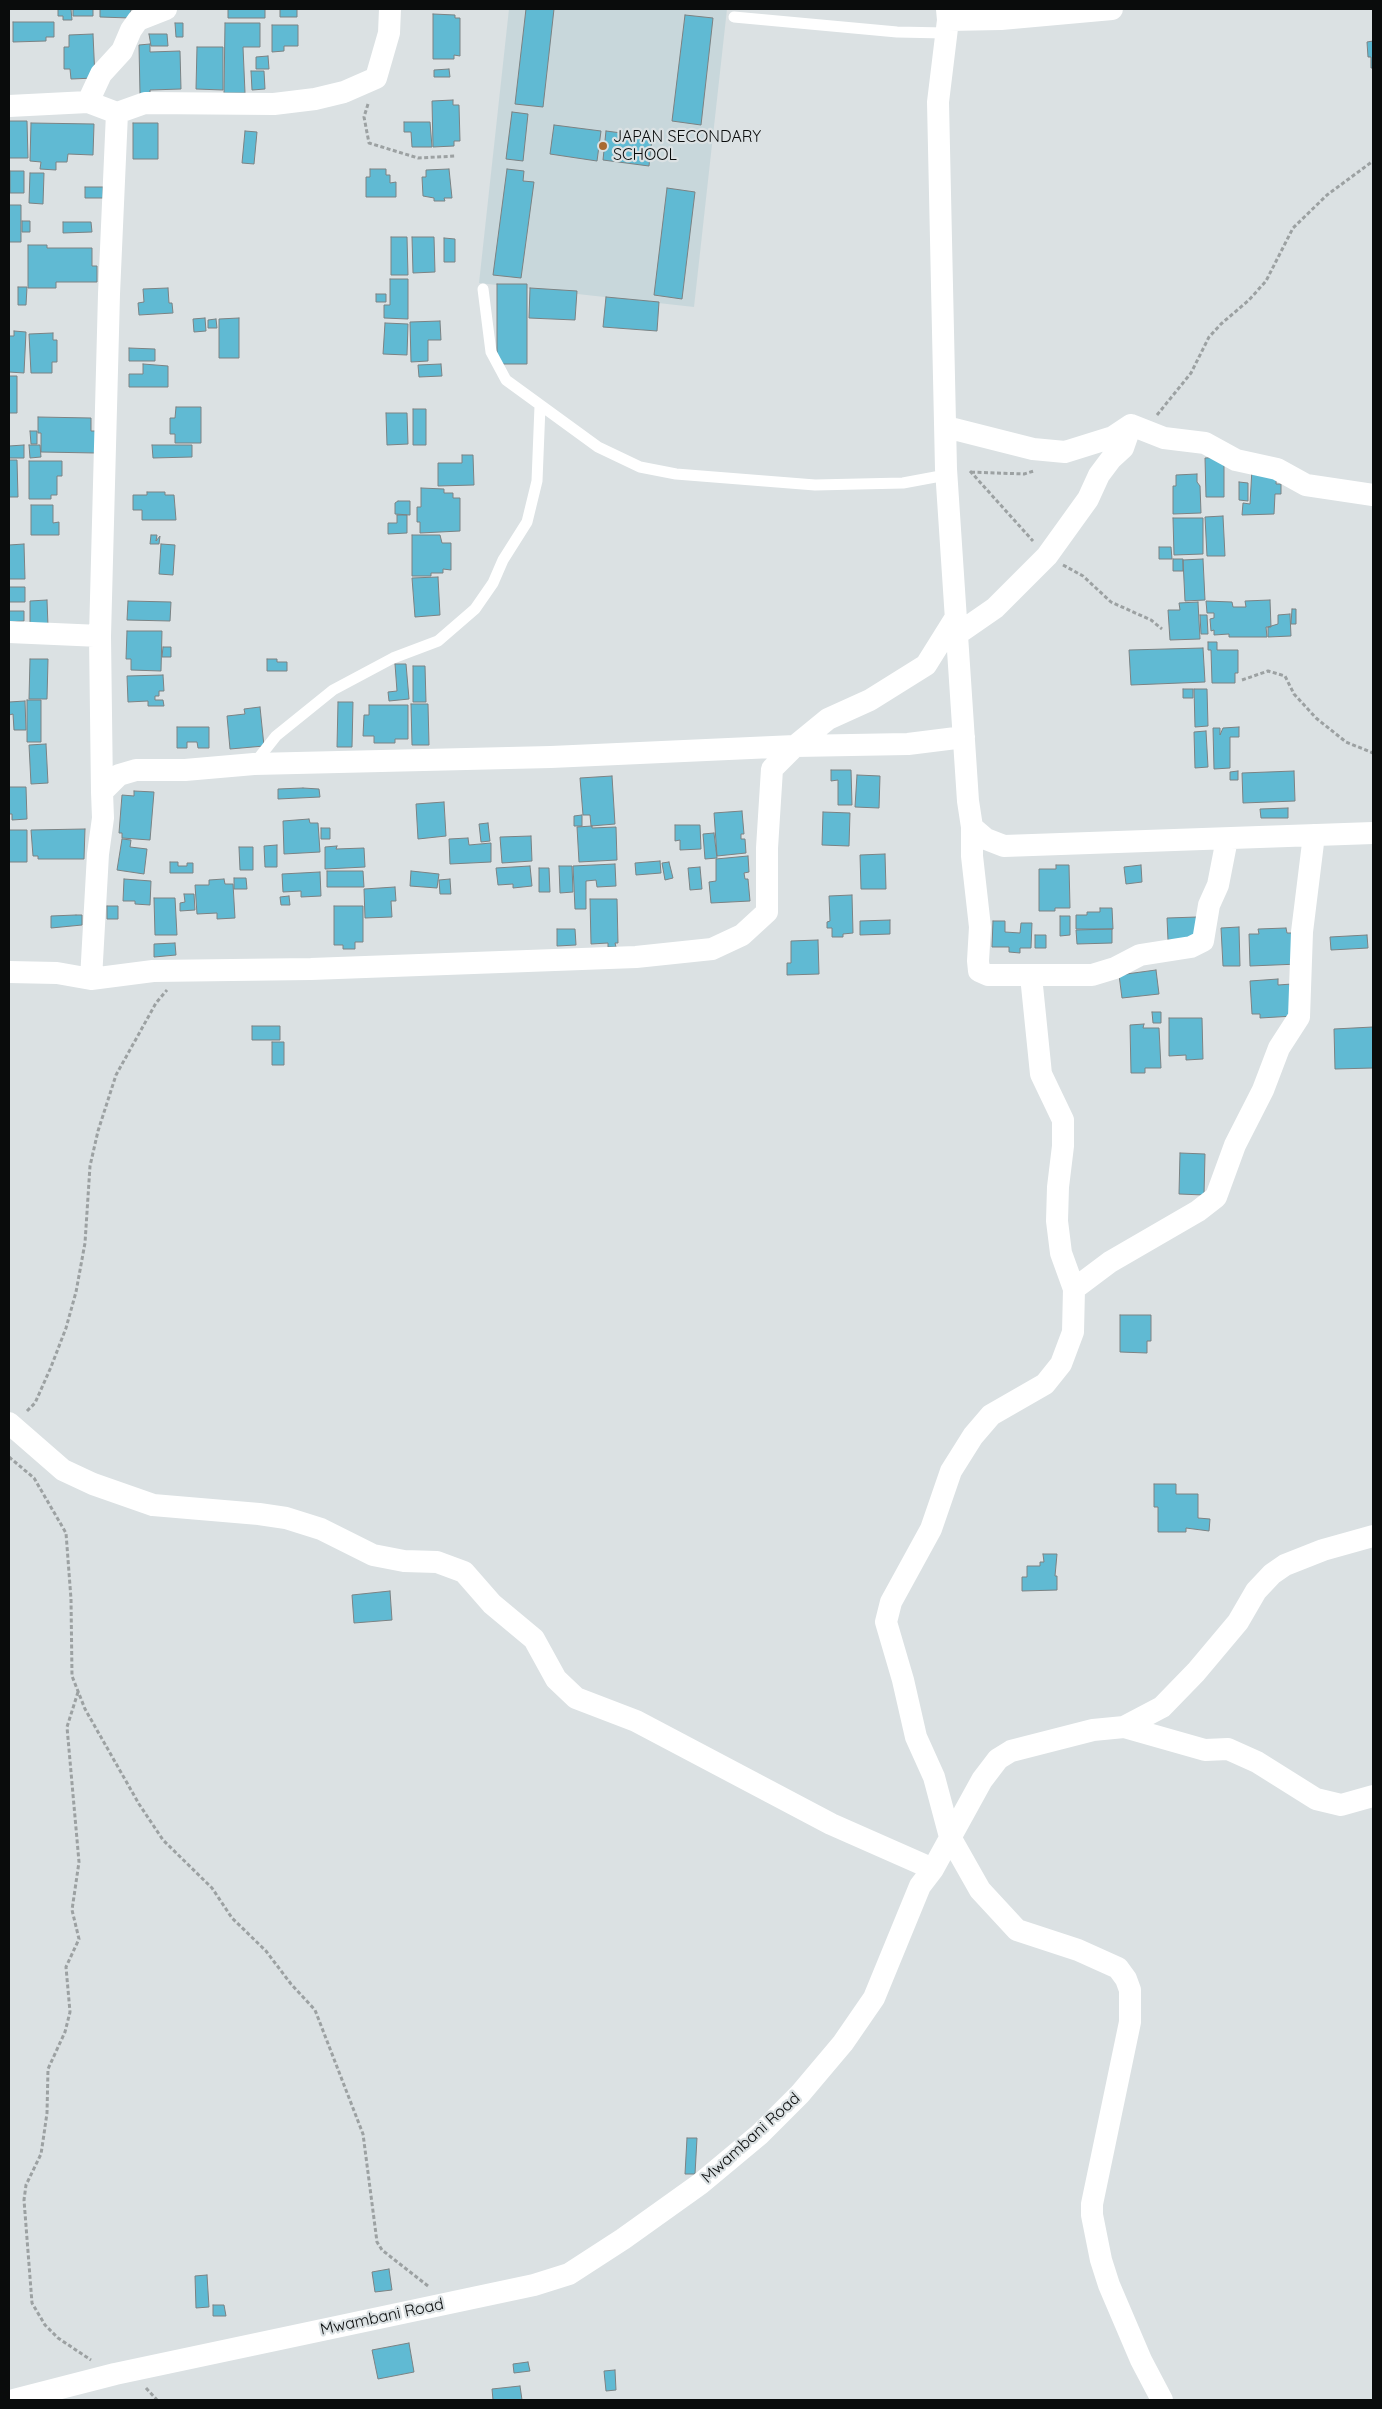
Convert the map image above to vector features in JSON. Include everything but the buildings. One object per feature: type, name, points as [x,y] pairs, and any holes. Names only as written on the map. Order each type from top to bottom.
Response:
[{"type":"street","points":[[88,102],[101,74],[122,51],[131,30],[138,20],[166,9]]},
{"type":"street","points":[[9,106],[88,102],[117,113],[145,104],[274,104],[315,99],[344,92],[376,78],[389,33],[390,9]]},
{"type":"street","points":[[1112,9],[1000,19],[946,20],[938,102],[946,472],[968,801],[972,827],[972,856],[980,927],[979,971],[988,975],[1092,975],[1115,968],[1140,956],[1191,947],[1203,941],[1208,905],[1218,885],[1227,839]]},
{"type":"street","points":[[91,979],[98,854],[103,818],[100,636],[109,294],[117,113]]},
{"type":"street","points":[[946,427],[1033,449],[1065,452],[1114,437],[1131,426]]},
{"type":"street","points":[[1131,426],[1164,438],[1205,443],[1236,460],[1277,468],[1306,485],[1373,495]]},
{"type":"street","points":[[9,972],[56,973],[91,979],[153,971],[311,969],[636,957],[712,949],[742,935],[767,912],[772,768],[828,719],[870,700],[926,665],[956,626],[995,608],[1047,556],[1088,498],[1099,475],[1111,459],[1123,448],[1131,426]]},
{"type":"street","points":[[9,632],[100,636]]},
{"type":"street","points":[[102,792],[118,776],[136,770],[184,770],[254,764],[551,757],[795,746],[908,744],[964,736]]},
{"type":"street","points":[[972,827],[986,839],[1004,846],[1373,833]]},
{"type":"street","points":[[1074,1289],[1110,1262],[1198,1211],[1216,1197],[1235,1145],[1263,1090],[1279,1048],[1299,1017],[1302,932],[1314,835]]},
{"type":"street","points":[[1031,976],[1041,1074],[1063,1120],[1063,1146],[1058,1186],[1057,1221],[1061,1253],[1074,1289],[1073,1332],[1061,1364],[1045,1384],[991,1415],[972,1436],[951,1471],[931,1529],[897,1589],[891,1602],[886,1622],[903,1680],[916,1737],[934,1777],[950,1837],[980,1890],[1012,1927],[1022,1933],[1078,1950],[1118,1968],[1128,1984],[1130,1990],[1130,2022],[1092,2204],[1092,2214],[1101,2260],[1109,2285],[1141,2360],[1162,2400]]},
{"type":"street","points":[[10,1425],[63,1470],[93,1484],[152,1505],[286,1518],[321,1529],[373,1555],[404,1561],[437,1562],[464,1572],[492,1604],[534,1639],[556,1679],[576,1698],[636,1721],[831,1824],[933,1868]]},
{"type":"street","points":[[1124,1727],[1162,1707],[1196,1672],[1238,1622],[1256,1591],[1272,1574],[1285,1565],[1324,1550],[1373,1536]]},
{"type":"street","name":"Mwambani Road","points":[[14,2400],[114,2374],[534,2286],[569,2274],[623,2239],[700,2184],[760,2134],[800,2094],[830,2058],[874,1998],[920,1886],[933,1868],[982,1780],[998,1759],[1011,1751],[1093,1730],[1124,1727],[1205,1750],[1228,1749],[1257,1762],[1316,1798],[1341,1805],[1373,1796]]},
{"type":"lane","points":[[734,17],[897,32],[946,20]]},
{"type":"lane","points":[[483,289],[491,352],[506,380],[598,447],[651,470],[815,485],[903,483],[946,472]]},
{"type":"lane","points":[[254,764],[276,736],[333,690],[393,658],[438,641],[475,608],[493,583],[503,560],[527,522],[537,482],[540,406]]},
{"type":"path","points":[[376,78],[364,117],[369,143],[418,158],[456,156]]},
{"type":"path","points":[[1131,426],[1155,418],[1175,394],[1191,373],[1209,337],[1249,300],[1266,281],[1293,228],[1308,211],[1373,161]]},
{"type":"path","points":[[946,472],[1024,474],[1040,470]]},
{"type":"path","points":[[1242,680],[1268,671],[1285,676],[1294,694],[1316,718],[1346,742],[1373,753]]},
{"type":"path","points":[[10,1425],[35,1403],[66,1328],[76,1292],[85,1244],[90,1166],[98,1130],[116,1075],[156,1004],[184,971]]},
{"type":"path","points":[[9,1457],[34,1478],[66,1533],[71,1599],[72,1676],[85,1709],[139,1804],[163,1840],[212,1888],[232,1918],[266,1951],[291,1984],[315,2010],[363,2134],[376,2242],[382,2250],[448,2304]]},
{"type":"path","points":[[78,1691],[67,1727],[79,1862],[72,1910],[79,1939],[76,1950],[66,1967],[70,2012],[65,2032],[48,2069],[47,2113],[41,2154],[26,2185],[24,2200],[29,2284],[32,2303],[36,2313],[58,2338],[114,2374]]},
{"type":"shaded area","name":"JAPAN SECONDARY SCHOOL","points":[[509,9],[727,9],[694,307],[479,283]]},
{"type":"place","name":"JAPAN SECONDARY SCHOOL","points":[[603,146]]}]
